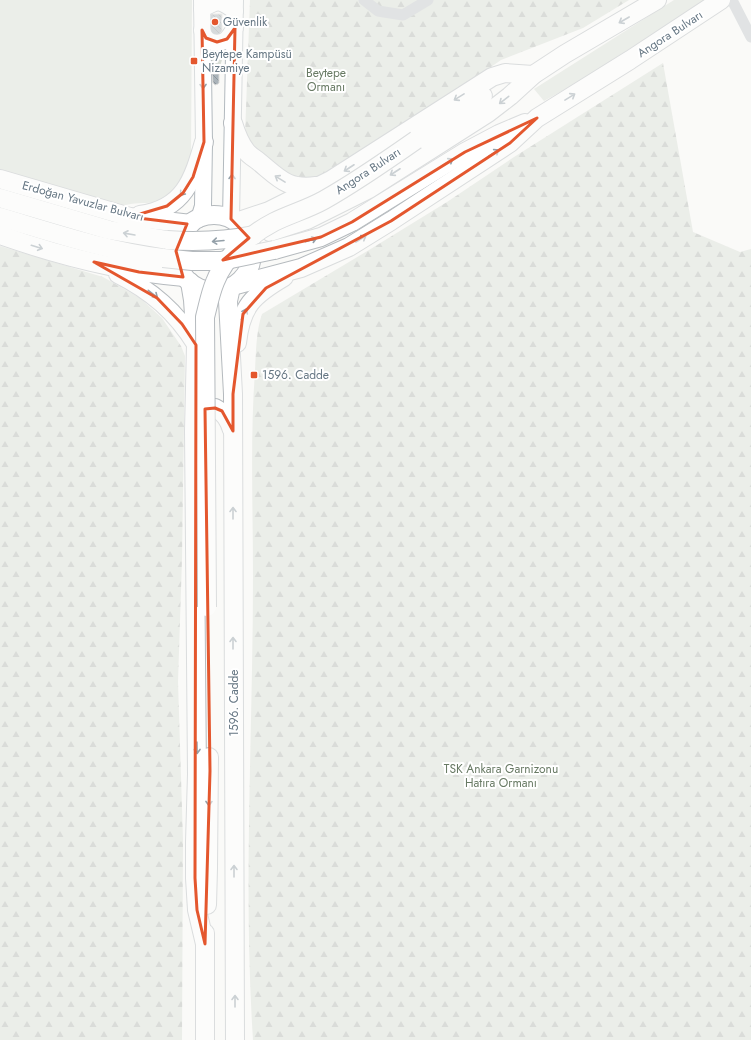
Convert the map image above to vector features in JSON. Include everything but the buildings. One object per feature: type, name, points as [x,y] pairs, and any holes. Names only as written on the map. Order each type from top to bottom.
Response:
[{"type":"main road","name":"Angora Bulvarı","points":[[167,240],[200,242],[218,241],[270,232],[307,220],[369,189],[488,113],[510,96],[533,75],[565,54],[657,0]]},
{"type":"main road","name":"Angora Bulvarı","points":[[0,217],[86,243],[128,253],[192,261],[221,261],[274,250],[320,237],[352,222],[465,152],[499,134],[537,118],[630,60],[721,0]]},
{"type":"main road","points":[[202,4],[222,2],[235,5],[233,220]]},
{"type":"main road","name":"1596. Cadde","points":[[202,4],[204,142],[203,206],[195,221],[183,232],[178,241],[176,251],[178,262],[187,279],[193,300],[196,345],[194,431],[197,774],[195,878],[197,910],[205,944]]},
{"type":"main road","points":[[202,30],[210,42],[222,42],[227,39],[235,28]]},
{"type":"main road","name":"Angora Bulvarı","points":[[233,220],[269,211],[331,180],[492,77],[505,73],[533,75]]},
{"type":"main road","name":"Angora Bulvarı","points":[[533,75],[502,85],[358,179],[322,200],[274,222],[253,235],[223,267],[227,284],[294,269],[349,246],[391,221],[510,143],[537,118]]},
{"type":"main road","points":[[233,123],[238,138],[246,152],[272,174],[293,186],[303,188],[317,186]]},
{"type":"main road","points":[[130,217],[151,213],[167,206],[183,193],[193,177],[204,142]]},
{"type":"main road","name":"Erdoğan Yavuzlar Bulvarı","points":[[0,179],[130,217],[195,221],[215,215],[233,220]]},
{"type":"main road","name":"Erdoğan Yavuzlar Bulvarı","points":[[0,198],[109,230],[167,240]]},
{"type":"main road","points":[[269,211],[262,219],[260,226],[260,237],[266,259],[274,265],[294,269]]},
{"type":"main road","name":"1596. Cadde","points":[[205,1040],[205,944],[210,771],[206,599],[205,318],[227,284],[243,278],[249,269],[252,254],[250,238],[244,229],[233,220]]},
{"type":"main road","points":[[0,235],[94,262],[139,272],[187,279],[199,288],[209,291],[219,291],[227,284]]},
{"type":"main road","points":[[94,262],[138,284],[157,298],[182,324],[196,345]]},
{"type":"main road","points":[[233,394],[239,326],[243,314],[255,298],[266,288],[294,269]]},
{"type":"main road","name":"1596. Cadde","points":[[227,284],[233,394],[235,1040]]},
{"type":"main road","points":[[194,431],[207,410],[216,408],[222,411],[228,418],[233,431]]},
{"type":"street","points":[[364,0],[378,11],[403,15],[428,0]]},
{"type":"street","points":[[732,0],[751,37]]},
{"type":"highlighted area","points":[[235,28],[231,219],[249,238],[223,260],[321,237],[352,222],[465,152],[537,118],[510,143],[391,221],[266,288],[243,314],[233,394],[233,431],[222,411],[215,408],[205,409],[210,771],[205,944],[197,910],[195,878],[196,345],[182,324],[157,298],[94,262],[139,272],[183,277],[176,251],[187,224],[130,217],[167,206],[183,193],[193,177],[204,142],[202,30],[206,38],[217,42],[227,39]]},
{"type":"green space","points":[[0,0],[192,0],[191,162],[190,168],[186,175],[170,194],[155,202],[123,206],[0,171]]},
{"type":"green space","name":"Beytepe Ormanı","points":[[250,0],[629,0],[583,28],[501,60],[449,96],[343,163],[314,179],[296,179],[286,174],[258,150],[245,135]]},
{"type":"green space","points":[[674,0],[706,0],[576,83],[544,101],[534,89]]},
{"type":"green space","points":[[213,49],[220,49],[222,55],[221,63],[217,71],[211,58]]},
{"type":"green space","name":"TSK Ankara Garnizonu Hatıra Ormanı","points":[[663,63],[693,232],[740,252],[751,249],[751,1040],[253,1040],[249,924],[249,808],[253,634],[252,448],[253,397],[257,335],[262,314],[447,202],[514,157]]},
{"type":"green space","points":[[0,246],[103,277],[140,298],[162,318],[181,346],[185,356],[182,559],[178,682],[183,840],[182,1040],[0,1040]]},
{"type":"place","name":"Güvenlik","points":[[215,22]]},
{"type":"place","name":"Beytepe Kampüsü Nizamiye","points":[[194,61]]},
{"type":"place","name":"1596. Cadde","points":[[254,375]]}]
